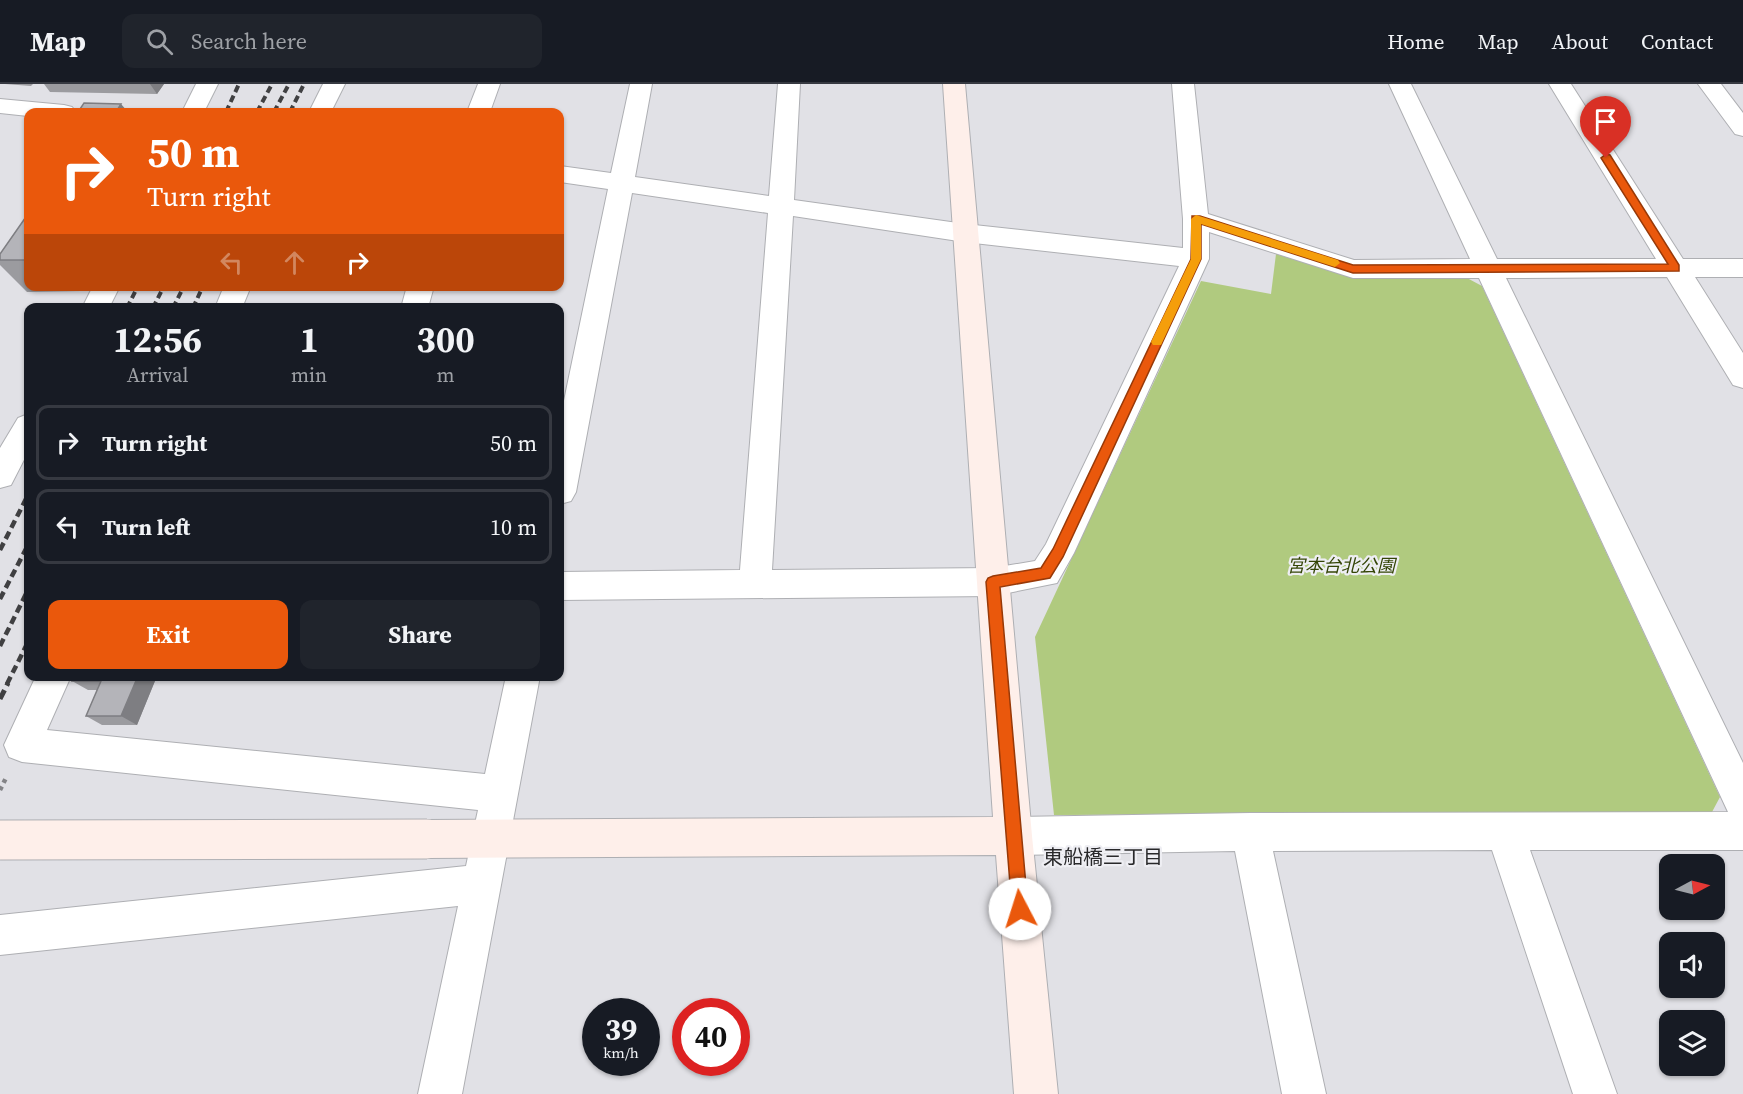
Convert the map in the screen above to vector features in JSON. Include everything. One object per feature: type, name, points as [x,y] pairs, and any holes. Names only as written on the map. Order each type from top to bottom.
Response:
[{"type":"street","points":[[195,108],[207,84]]},
{"type":"street","points":[[322,108],[334,84]]},
{"type":"street","points":[[480,108],[489,84]]},
{"type":"street","points":[[564,472],[641,84]]},
{"type":"street","points":[[755,585],[789,84]]},
{"type":"street","points":[[954,84],[1013,836],[1036,1094]]},
{"type":"street","points":[[564,586],[993,582],[1045,573],[1058,553],[1196,259],[1196,219],[1183,84]]},
{"type":"street","points":[[1400,84],[1743,803]]},
{"type":"street","points":[[1560,84],[1743,377]]},
{"type":"street","points":[[1708,84],[1743,129]]},
{"type":"street","points":[[0,127],[7,106],[26,108]]},
{"type":"street","points":[[564,175],[965,233],[1196,259]]},
{"type":"street","points":[[1196,219],[1353,269],[1743,268]]},
{"type":"street","points":[[0,476],[24,433]]},
{"type":"street","points":[[52,681],[22,745],[499,794]]},
{"type":"street","points":[[440,1094],[522,681]]},
{"type":"street","points":[[1504,831],[1594,1094]]},
{"type":"street","points":[[0,840],[1743,831]]},
{"type":"street","points":[[1250,832],[1304,1094]]},
{"type":"street","points":[[0,935],[482,884]]},
{"type":"green space","name":"宮本台北公園","points":[[1276,254],[1354,278],[1467,278],[1482,286],[1720,797],[1712,812],[1054,815],[1035,637],[1201,281],[1271,294]]},
{"type":"building","points":[[84,103],[121,104],[118,108],[81,108]]},
{"type":"building","points":[[24,220],[24,260],[0,260],[0,254]]},
{"type":"building","points":[[101,681],[136,681],[121,716],[86,716]]},
{"type":"railway","points":[[228,108],[239,84]]},
{"type":"railway","points":[[259,108],[272,84]]},
{"type":"railway","points":[[276,108],[289,84]]},
{"type":"railway","points":[[292,108],[304,84]]},
{"type":"railway","points":[[130,303],[136,291]]},
{"type":"railway","points":[[156,303],[162,291]]},
{"type":"railway","points":[[176,303],[182,291]]},
{"type":"railway","points":[[195,303],[201,291]]},
{"type":"railway","points":[[0,550],[24,503]]},
{"type":"railway","points":[[0,599],[24,553]]},
{"type":"railway","points":[[0,646],[24,598]]},
{"type":"railway","points":[[7,684],[24,650]]},
{"type":"railway","points":[[0,699],[8,683]]},
{"type":"slow traffic","points":[[1157,342],[1196,259],[1196,219],[1335,263]]},
{"type":"district","name":"東船橋三丁目","points":[[1103,857]]},
{"type":"route","points":[[1020,909],[993,582],[1045,573],[1058,553],[1196,259],[1196,219],[1353,269],[1676,268],[1606,158]]}]
